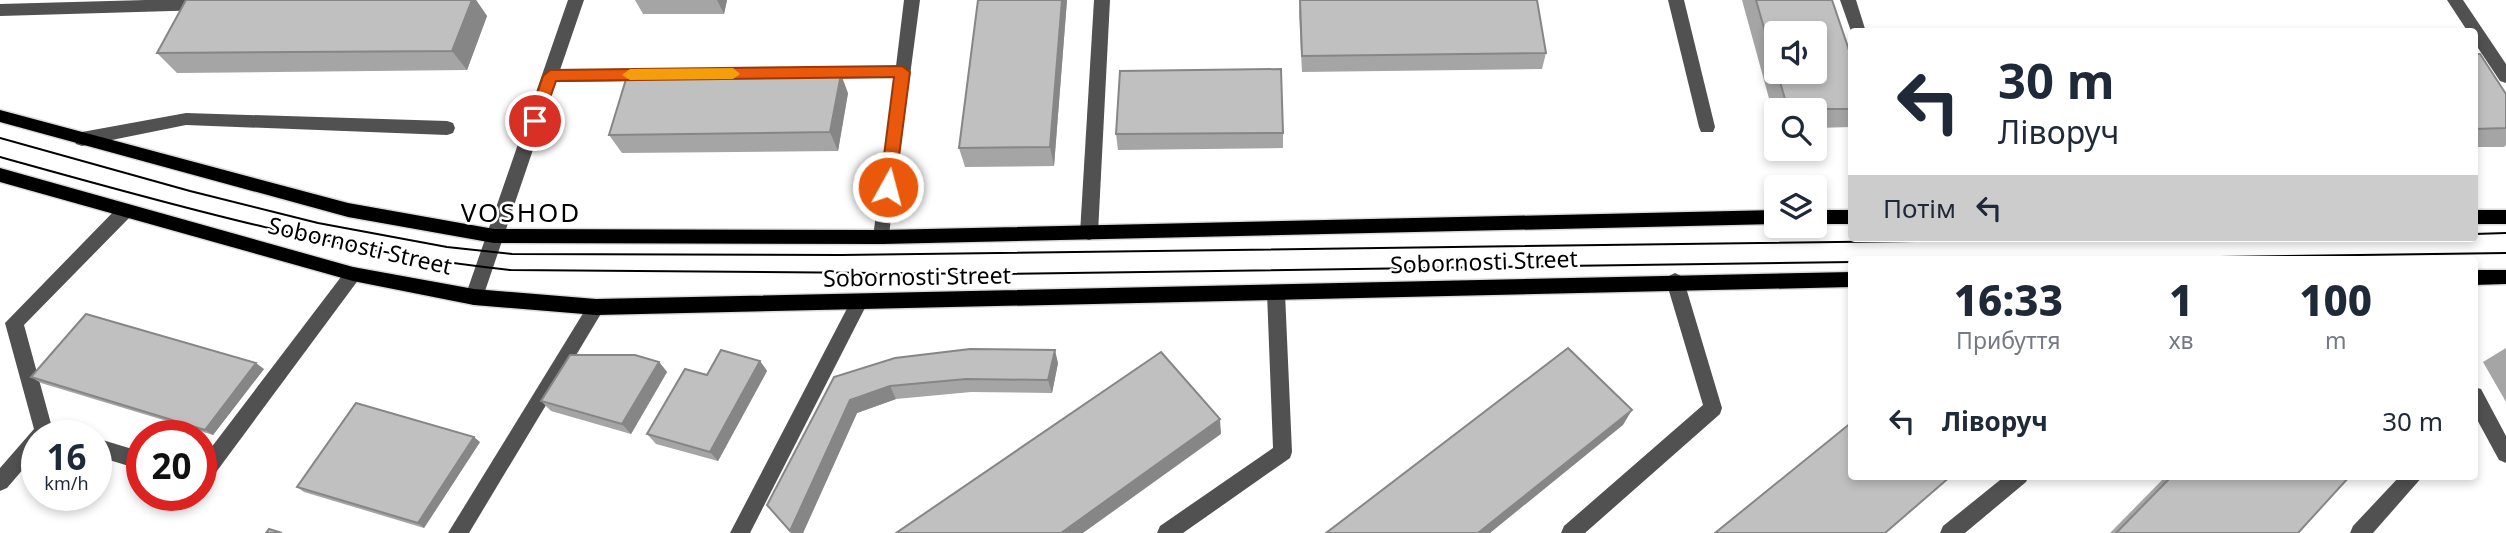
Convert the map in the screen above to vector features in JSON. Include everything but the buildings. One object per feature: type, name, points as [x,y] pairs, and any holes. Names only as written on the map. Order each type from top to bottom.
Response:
[{"type":"main road","name":"Sobornosti Street","points":[[0,116],[348,210],[494,236],[882,237],[1764,217]]},
{"type":"main road","name":"Sobornosti Street","points":[[0,175],[124,212],[353,274],[474,298],[596,307],[1848,279]]},
{"type":"main road","points":[[1827,217],[1848,217]]},
{"type":"main road","points":[[2478,217],[2506,217]]},
{"type":"main road","points":[[2478,278],[2506,277]]},
{"type":"street","points":[[474,298],[576,0]]},
{"type":"street","points":[[882,237],[912,0]]},
{"type":"street","points":[[1089,233],[1102,0]]},
{"type":"street","points":[[1676,0],[1707,127]]},
{"type":"street","points":[[1848,0],[1857,28]]},
{"type":"street","points":[[2455,0],[2470,28]]},
{"type":"street","points":[[0,10],[213,4]]},
{"type":"street","points":[[2479,44],[2506,77]]},
{"type":"street","points":[[550,76],[902,72]]},
{"type":"street","points":[[82,138],[186,119],[447,128]]},
{"type":"street","points":[[40,420],[7,326],[124,212]]},
{"type":"street","points":[[217,456],[353,274]]},
{"type":"street","points":[[1571,533],[1713,408],[1675,281]]},
{"type":"street","points":[[1167,533],[1283,452],[1276,293]]},
{"type":"street","points":[[742,532],[859,302]]},
{"type":"street","points":[[458,533],[596,307]]},
{"type":"street","points":[[2478,406],[2506,454]]},
{"type":"street","points":[[0,482],[21,460]]},
{"type":"street","points":[[1950,533],[2014,480]]},
{"type":"street","points":[[2360,533],[2409,480]]},
{"type":"tram line","points":[[0,138],[190,191],[318,223],[447,247],[512,254],[841,255],[1848,242]]},
{"type":"tram line","points":[[0,157],[190,209],[317,239],[446,262],[511,270],[996,274],[1848,262]]},
{"type":"tram line","points":[[2478,234],[2506,233]]},
{"type":"tram line","points":[[2294,256],[2506,253]]},
{"type":"slow traffic","points":[[630,75],[733,74]]},
{"type":"district","name":"VOSHOD","points":[[521,213]]},
{"type":"route","points":[[535,121],[550,76],[902,72],[888,187]]}]
